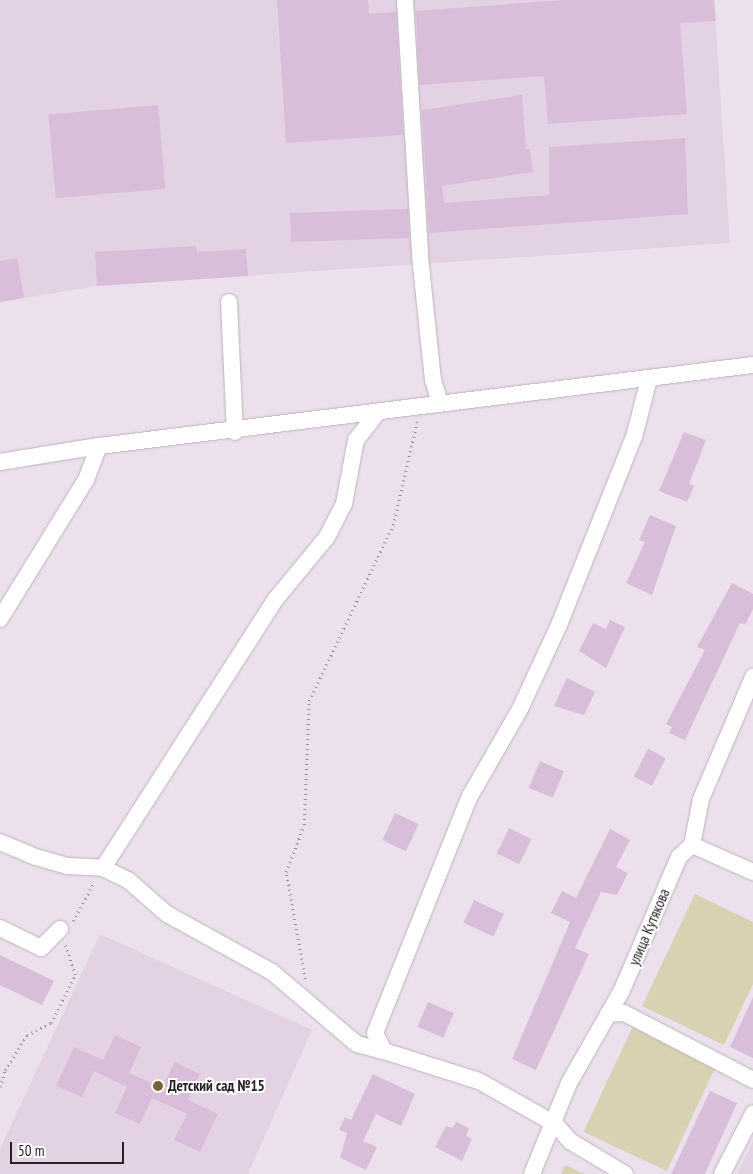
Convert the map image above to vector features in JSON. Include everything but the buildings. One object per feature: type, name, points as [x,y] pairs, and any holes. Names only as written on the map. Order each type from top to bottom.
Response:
[{"type":"street","points":[[405,0],[421,266],[433,380],[440,403]]},
{"type":"street","points":[[229,302],[235,432]]},
{"type":"street","points":[[0,462],[99,446],[235,432],[418,405],[649,379],[753,365]]},
{"type":"street","points":[[384,1051],[375,1033],[470,796],[520,709],[559,625],[634,437],[649,379]]},
{"type":"street","points":[[103,868],[275,600],[327,537],[344,504],[356,440],[378,412]]},
{"type":"street","points":[[0,619],[86,480],[99,446]]},
{"type":"street","name":"улица Кутякова","points":[[532,1174],[555,1124],[569,1083],[608,1014],[679,857],[692,845],[701,799],[753,677]]},
{"type":"street","points":[[0,842],[68,866],[103,868],[128,880],[167,914],[272,972],[310,1002],[357,1044],[479,1081],[555,1124],[570,1141],[625,1174]]},
{"type":"street","points":[[692,845],[753,872]]},
{"type":"street","points":[[0,928],[41,948],[60,929]]},
{"type":"street","points":[[608,1014],[624,1013],[753,1080]]},
{"type":"street","points":[[722,1174],[753,1114]]},
{"type":"path","points":[[310,1002],[286,872],[304,825],[309,701],[393,525],[416,432],[418,405]]},
{"type":"path","points":[[0,1087],[5,1070],[27,1035],[50,1023],[75,975],[60,929],[72,923],[103,868]]},
{"type":"shaded area","points":[[0,0],[714,0],[730,243],[97,286],[0,302]]},
{"type":"shaded area","points":[[695,894],[753,922],[753,984],[724,1045],[642,1006]]},
{"type":"shaded area","name":"Детский сад №15","points":[[100,934],[312,1030],[248,1174],[0,1174],[0,1149]]},
{"type":"shaded area","points":[[633,1026],[716,1065],[667,1171],[584,1132]]},
{"type":"shaded area","points":[[753,1141],[753,1174],[737,1174]]},
{"type":"shaded area","points":[[565,1165],[585,1174],[561,1174]]},
{"type":"place","name":"Детский сад №15","points":[[158,1086]]}]
